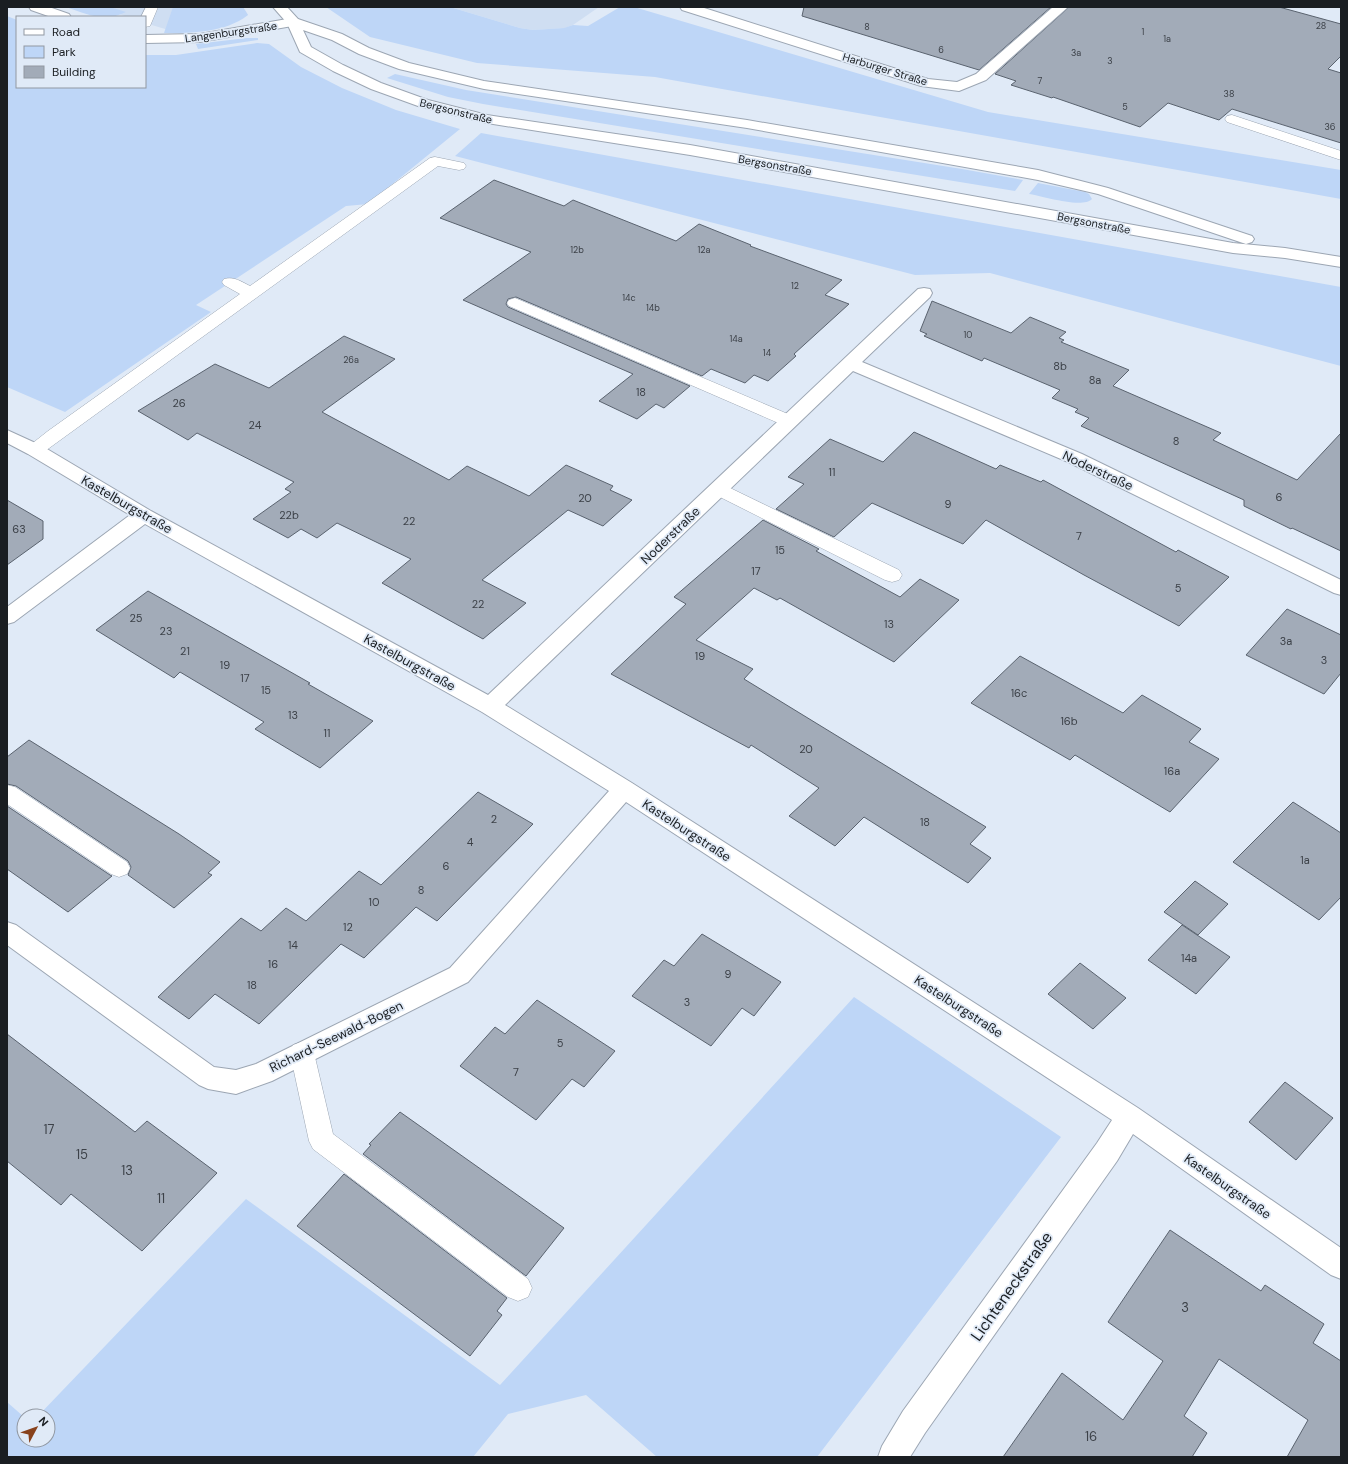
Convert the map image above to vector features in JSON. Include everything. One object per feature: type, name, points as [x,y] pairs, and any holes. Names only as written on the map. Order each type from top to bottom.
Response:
[{"type":"street","points":[[36,7],[61,16]]},
{"type":"street","name":"Bergsonstraße","points":[[280,7],[293,22],[305,49],[338,68],[376,86],[423,103],[487,119],[690,150],[1233,248],[1285,253],[1341,262]]},
{"type":"street","name":"Harburger Straße","points":[[687,7],[926,83],[959,87],[981,77],[1061,7]]},
{"type":"street","name":"Bergsonstraße","points":[[293,22],[337,38],[364,51],[404,66],[484,85],[746,124],[1038,175],[1103,191],[1285,253]]},
{"type":"street","name":"Langenburgstraße","points":[[146,39],[200,38],[293,22]]},
{"type":"street","name":"Noderstraße","points":[[490,706],[924,293]]},
{"type":"street","name":"Noderstraße","points":[[850,363],[1075,458],[1341,588]]},
{"type":"street","name":"Kastelburgstraße","points":[[7,436],[35,450],[144,515],[490,706],[624,789],[1129,1116],[1341,1265]]},
{"type":"street","points":[[7,617],[144,515]]},
{"type":"street","name":"Richard-Seewald-Bogen","points":[[7,932],[208,1077],[236,1082],[263,1073],[459,975],[624,789]]},
{"type":"street","name":"Lichteneckstraße","points":[[893,1457],[914,1422],[1107,1152],[1129,1116]]},
{"type":"lane","points":[[146,21],[152,7]]},
{"type":"lane","points":[[1232,119],[1341,156]]},
{"type":"lane","points":[[35,450],[60,430],[435,161],[459,166]]},
{"type":"lane","points":[[230,282],[251,293]]},
{"type":"lane","points":[[515,303],[789,421]]},
{"type":"lane","points":[[718,489],[892,575]]},
{"type":"lane","points":[[7,792],[119,868]]},
{"type":"lane","points":[[302,1053],[322,1141],[518,1288]]},
{"type":"shaded area","points":[[97,7],[243,7],[248,15],[172,31],[146,23],[146,16],[125,16]]},
{"type":"shaded area","points":[[450,7],[599,7],[573,25],[565,28],[533,30],[520,28]]},
{"type":"green space","points":[[66,7],[110,7],[126,12],[114,16],[88,15]]},
{"type":"green space","points":[[173,7],[243,7],[248,15],[239,21],[218,29],[185,33],[164,33]]},
{"type":"green space","points":[[326,7],[450,7],[520,28],[533,30],[564,28],[573,25],[588,26],[620,7],[634,7],[988,112],[1341,170],[1341,199],[655,77],[477,63],[370,37]]},
{"type":"green space","points":[[7,16],[16,20],[16,88],[146,88],[146,55],[176,55],[257,43],[269,44],[301,67],[342,88],[396,110],[460,129],[368,204],[346,206],[196,305],[211,312],[65,412],[7,387]]},
{"type":"green space","points":[[258,38],[258,40],[198,49],[196,44]]},
{"type":"green space","points":[[395,74],[466,90],[1023,180],[1015,191],[483,104],[448,97],[387,78]]},
{"type":"green space","points":[[481,133],[1341,287],[1341,366],[990,273],[915,275],[455,156]]},
{"type":"green space","points":[[1038,183],[1085,192],[1089,194],[1092,199],[1087,202],[1080,203],[1029,194]]},
{"type":"green space","points":[[854,997],[1061,1137],[817,1457],[657,1457],[586,1395],[508,1414],[473,1457],[7,1457],[7,1402],[16,1410],[16,1448],[56,1448],[56,1408],[46,1408],[246,1199],[500,1385]]},
{"type":"building","points":[[804,7],[1051,7],[979,70],[802,16]]},
{"type":"building","points":[[1069,7],[1279,7],[1341,24],[1341,56],[1328,69],[1341,73],[1341,143],[1232,109],[1219,120],[1168,103],[1140,127],[1053,97],[1052,98],[1011,85],[1016,81],[995,74]]},
{"type":"building","points":[[494,180],[564,206],[573,200],[676,241],[699,224],[751,245],[750,246],[842,280],[825,295],[849,304],[794,354],[796,356],[768,381],[754,375],[745,383],[711,369],[702,376],[516,297],[508,299],[506,304],[508,307],[690,386],[664,408],[656,404],[637,419],[599,401],[633,374],[463,300],[531,252],[440,218]]},
{"type":"building","points":[[932,301],[1011,333],[1030,317],[1066,332],[1059,338],[1064,340],[1061,342],[1129,370],[1113,386],[1221,433],[1213,440],[1297,480],[1341,433],[1341,551],[1244,506],[1244,500],[1081,426],[1089,418],[1075,412],[1078,409],[1052,398],[1060,390],[984,358],[982,361],[924,336],[927,334],[920,331]]},
{"type":"building","points":[[344,336],[395,359],[322,412],[449,480],[467,466],[529,496],[566,465],[613,486],[610,490],[632,500],[603,526],[568,510],[482,580],[526,603],[483,639],[382,583],[411,559],[337,523],[317,538],[301,529],[288,538],[253,519],[291,492],[285,489],[294,482],[197,433],[188,440],[138,411],[215,364],[269,388]]},
{"type":"building","points":[[914,432],[996,469],[1000,465],[1041,482],[1043,480],[1176,552],[1178,550],[1229,577],[1179,626],[986,520],[963,544],[872,503],[834,537],[776,509],[804,484],[788,477],[830,439],[883,462]]},
{"type":"building","points":[[7,500],[43,521],[43,539],[7,565]]},
{"type":"building","points":[[763,520],[819,549],[816,551],[900,597],[920,579],[959,600],[894,662],[780,598],[777,600],[754,588],[696,640],[753,669],[744,679],[986,827],[970,844],[991,858],[968,883],[864,817],[835,846],[789,816],[819,788],[751,745],[749,748],[611,674],[686,604],[674,597]]},
{"type":"building","points":[[148,591],[310,683],[308,684],[373,721],[320,768],[255,729],[264,722],[180,672],[174,678],[96,630]]},
{"type":"building","points":[[1287,609],[1341,635],[1341,673],[1324,694],[1246,655]]},
{"type":"building","points":[[1020,656],[1123,713],[1142,695],[1201,729],[1189,742],[1219,759],[1170,812],[1075,755],[1070,760],[971,703]]},
{"type":"building","points":[[29,740],[179,834],[220,862],[208,873],[212,875],[174,908],[128,875],[131,867],[128,861],[16,786],[7,784],[7,757]]},
{"type":"building","points":[[478,792],[533,824],[437,921],[416,907],[364,958],[341,944],[259,1024],[215,994],[189,1019],[158,997],[241,918],[261,931],[286,908],[306,921],[359,871],[381,885]]},
{"type":"building","points":[[1293,802],[1341,833],[1341,897],[1319,920],[1233,862]]},
{"type":"building","points":[[7,806],[112,876],[68,912],[7,869]]},
{"type":"building","points":[[1195,881],[1228,904],[1198,935],[1164,912]]},
{"type":"building","points":[[1182,925],[1230,957],[1196,994],[1148,960]]},
{"type":"building","points":[[702,934],[781,982],[754,1016],[742,1008],[711,1046],[632,996],[664,960],[674,966]]},
{"type":"building","points":[[1080,963],[1126,998],[1093,1029],[1048,994]]},
{"type":"building","points":[[537,1000],[615,1051],[584,1087],[572,1079],[536,1120],[460,1066],[495,1027],[505,1034]]},
{"type":"building","points":[[7,1034],[135,1132],[147,1121],[217,1173],[142,1251],[71,1194],[61,1205],[7,1161]]},
{"type":"building","points":[[1285,1082],[1333,1118],[1296,1160],[1249,1122]]},
{"type":"building","points":[[400,1112],[564,1228],[526,1276],[363,1154],[371,1145],[369,1144]]},
{"type":"building","points":[[344,1174],[507,1298],[497,1311],[502,1315],[470,1356],[297,1226]]},
{"type":"building","points":[[1170,1230],[1261,1291],[1265,1285],[1324,1324],[1313,1343],[1341,1361],[1341,1457],[1287,1457],[1308,1420],[1219,1359],[1184,1416],[1207,1433],[1192,1457],[1003,1457],[1062,1373],[1123,1420],[1163,1361],[1108,1322]]}]
